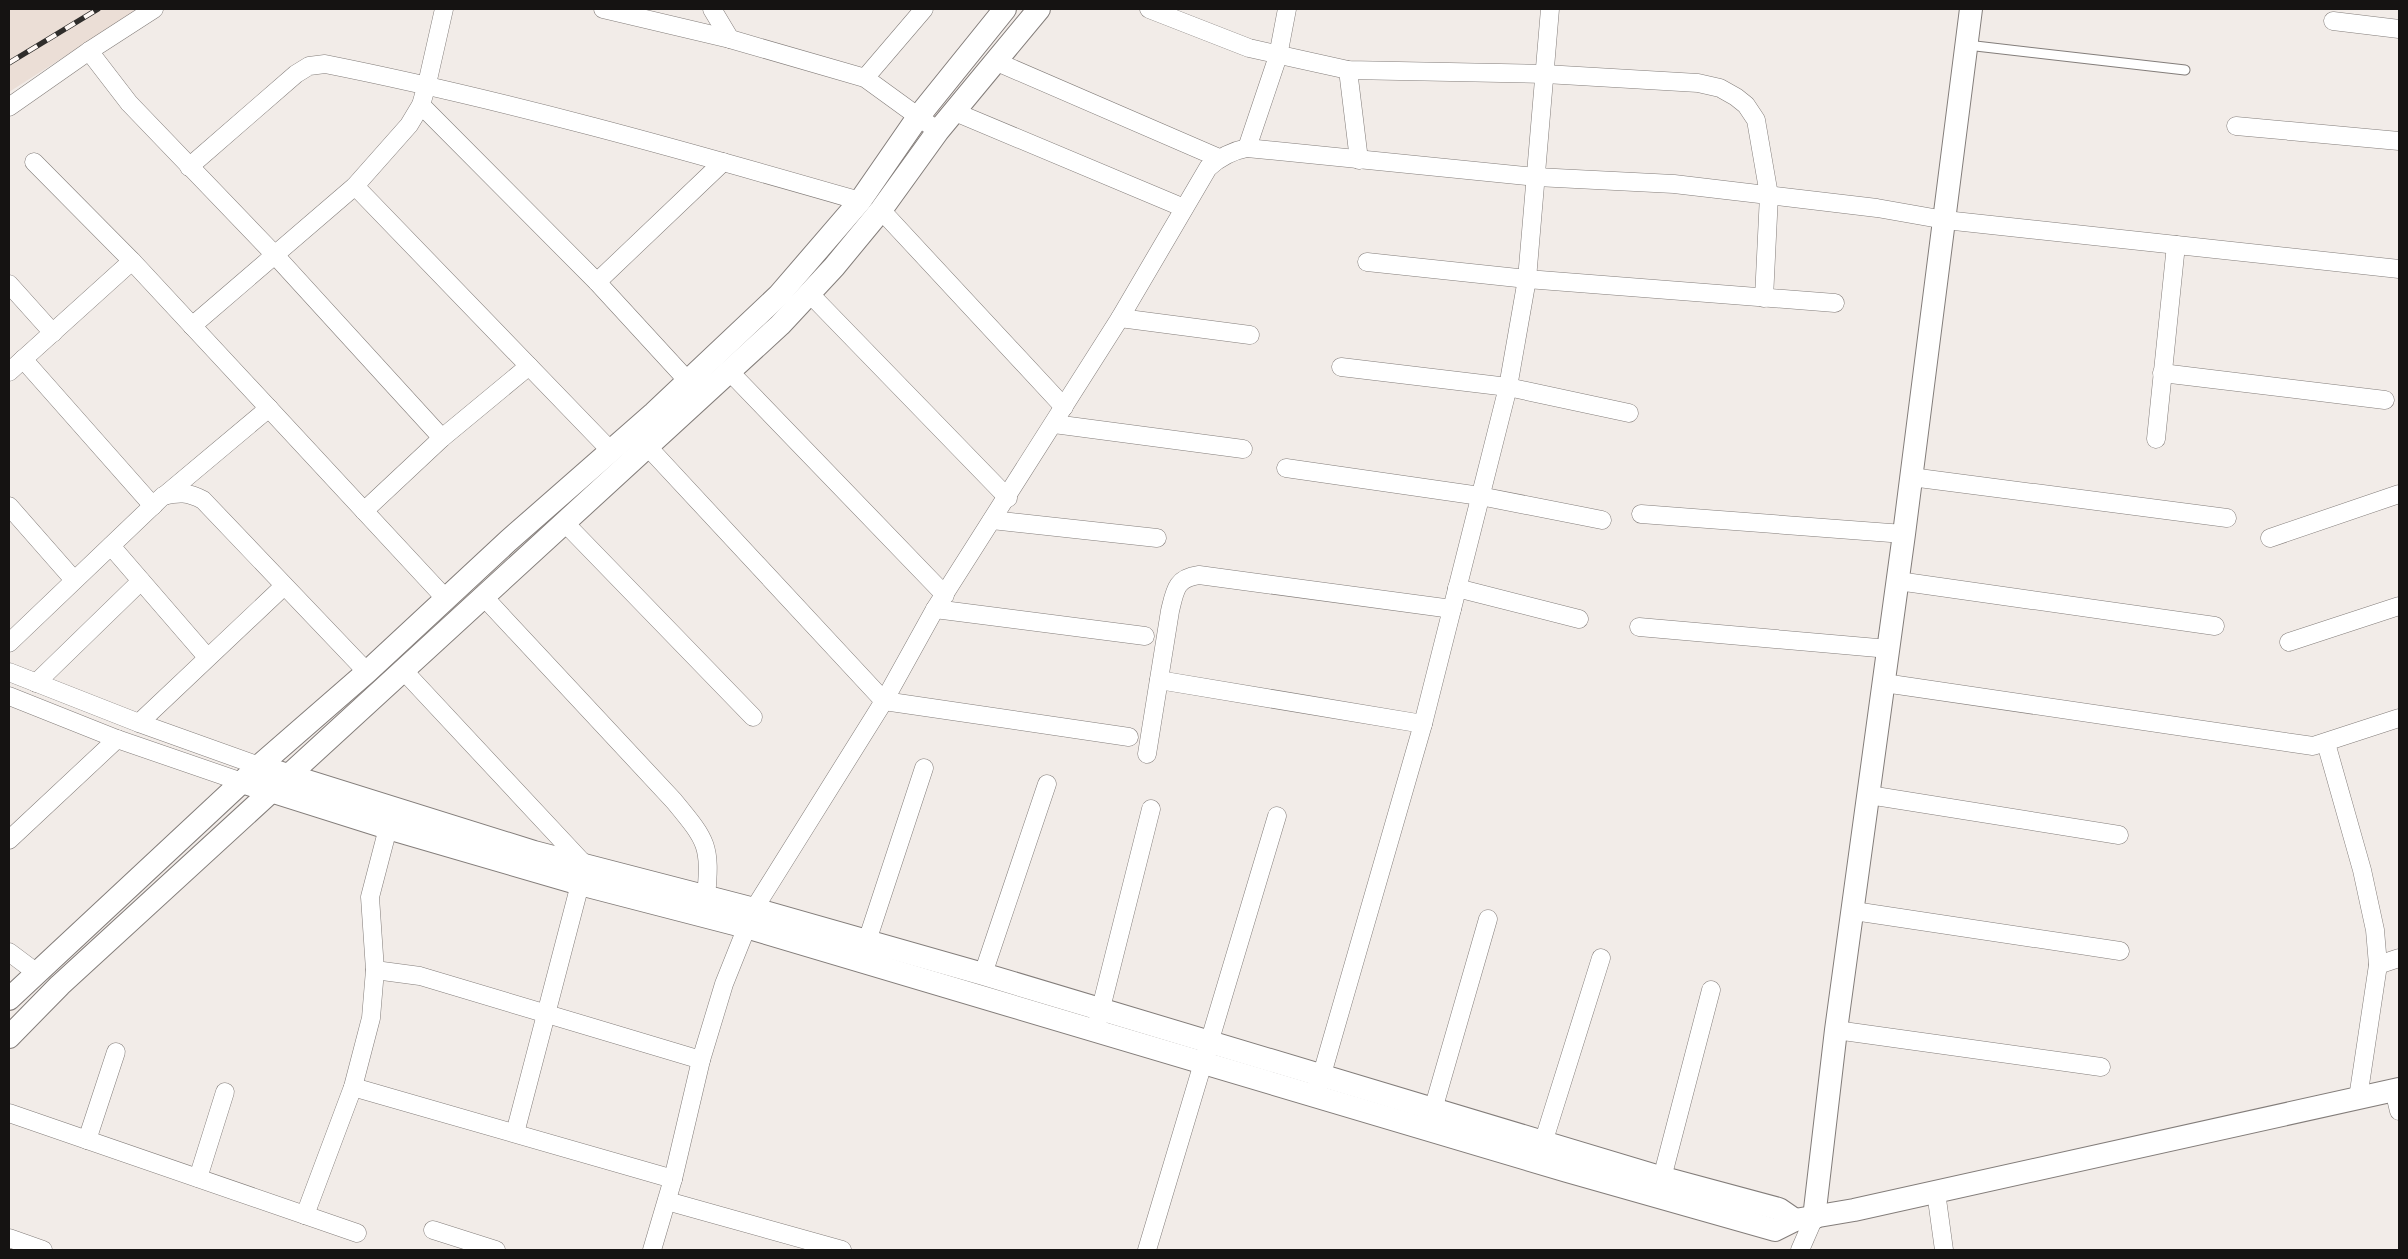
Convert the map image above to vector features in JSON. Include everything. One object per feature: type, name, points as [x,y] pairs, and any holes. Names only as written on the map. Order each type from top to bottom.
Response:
[{"type":"street","points":[[9,108],[89,51],[154,9]]},
{"type":"street","points":[[192,326],[355,186],[409,125],[421,105],[444,9]]},
{"type":"street","points":[[603,9],[730,39],[865,78],[938,132]]},
{"type":"street","points":[[712,9],[730,39]]},
{"type":"street","points":[[865,78],[924,9]]},
{"type":"street","points":[[9,999],[259,766],[366,672],[610,450],[654,413],[779,295],[860,201],[918,117],[1005,9]]},
{"type":"street","points":[[9,1037],[60,985],[648,447],[810,294],[834,268],[938,132],[1039,9]]},
{"type":"street","points":[[1149,9],[1249,48],[1278,56],[1348,70],[1545,74],[1698,83],[1720,88],[1746,105],[1756,120],[1769,195],[1764,298]]},
{"type":"street","points":[[1247,148],[1278,56],[1287,9]]},
{"type":"street","points":[[1318,1086],[1423,724],[1508,387],[1527,279],[1550,9]]},
{"type":"street","points":[[1800,1250],[1854,911],[1971,9]]},
{"type":"street","points":[[2333,21],[2399,29]]},
{"type":"street","points":[[89,51],[129,103],[274,254],[442,438]]},
{"type":"street","points":[[997,62],[1219,158]]},
{"type":"street","points":[[189,167],[296,74],[309,66],[325,64],[427,84],[723,162],[860,201]]},
{"type":"street","points":[[1348,70],[1359,160]]},
{"type":"street","points":[[421,105],[597,282],[688,380]]},
{"type":"street","points":[[955,112],[1184,208]]},
{"type":"street","points":[[2236,126],[2399,142]]},
{"type":"street","points":[[652,1250],[673,1179],[701,1060],[724,984],[750,918],[884,701],[940,602],[1008,498],[1120,318],[1208,168],[1219,158],[1232,151],[1247,148],[1536,177],[1674,184],[1877,208],[1945,220],[2399,269]]},
{"type":"street","points":[[34,162],[132,262],[446,599]]},
{"type":"street","points":[[597,282],[723,162]]},
{"type":"street","points":[[355,186],[610,450]]},
{"type":"street","points":[[880,210],[1064,407]]},
{"type":"street","points":[[2156,438],[2176,245]]},
{"type":"street","points":[[9,372],[132,262]]},
{"type":"street","points":[[1368,262],[1527,279],[1835,303]]},
{"type":"street","points":[[9,284],[53,333]]},
{"type":"street","points":[[810,294],[1008,498]]},
{"type":"street","points":[[1120,318],[1250,335]]},
{"type":"street","points":[[23,360],[158,501]]},
{"type":"street","points":[[364,511],[442,438],[529,366]]},
{"type":"street","points":[[1341,367],[1508,387],[1628,413]]},
{"type":"street","points":[[729,371],[940,602],[1145,636]]},
{"type":"street","points":[[2162,373],[2385,400]]},
{"type":"street","points":[[9,642],[158,501],[269,408]]},
{"type":"street","points":[[1054,424],[1243,449]]},
{"type":"street","points":[[648,447],[884,701],[1129,737]]},
{"type":"street","points":[[1286,468],[1480,496],[1602,520]]},
{"type":"street","points":[[1911,477],[2228,518]]},
{"type":"street","points":[[158,501],[175,493],[189,493],[202,500],[366,672]]},
{"type":"street","points":[[2270,538],[2399,494]]},
{"type":"street","points":[[9,506],[74,580]]},
{"type":"street","points":[[1641,514],[1904,534]]},
{"type":"street","points":[[992,520],[1157,538]]},
{"type":"street","points":[[564,522],[753,717]]},
{"type":"street","points":[[111,546],[207,657]]},
{"type":"street","points":[[1147,754],[1174,593],[1181,581],[1188,576],[1200,575],[1452,608]]},
{"type":"street","points":[[36,683],[141,581]]},
{"type":"street","points":[[1898,581],[2215,626]]},
{"type":"street","points":[[139,723],[284,586]]},
{"type":"street","points":[[1457,588],[1579,619]]},
{"type":"street","points":[[483,596],[674,801],[701,834],[709,865],[706,897]]},
{"type":"street","points":[[2289,642],[2399,606]]},
{"type":"street","points":[[1639,627],[1889,648]]},
{"type":"street","points":[[403,670],[583,874]]},
{"type":"street","points":[[9,672],[139,723],[259,766],[534,852],[583,874],[706,897],[750,918],[867,941],[983,974],[1098,1019]]},
{"type":"street","points":[[1159,680],[1423,724]]},
{"type":"street","points":[[1884,682],[2313,746],[2399,718]]},
{"type":"street","points":[[9,696],[117,739],[242,782],[388,828],[583,874],[750,918],[1098,1019],[1430,1119],[1775,1230],[1805,1219],[1936,1192],[2358,1098],[2397,1097]]},
{"type":"street","points":[[9,840],[117,739]]},
{"type":"street","points":[[2326,743],[2362,870],[2375,930],[2378,965],[2358,1098]]},
{"type":"street","points":[[867,941],[924,768]]},
{"type":"street","points":[[983,974],[1047,784]]},
{"type":"street","points":[[1869,795],[2119,835]]},
{"type":"street","points":[[1098,1019],[1151,809]]},
{"type":"street","points":[[1147,1250],[1277,816]]},
{"type":"street","points":[[305,1215],[353,1087],[371,1018],[375,970],[370,897],[388,828]]},
{"type":"street","points":[[515,1133],[583,874]]},
{"type":"street","points":[[1854,911],[2120,951]]},
{"type":"street","points":[[1430,1119],[1488,919]]},
{"type":"street","points":[[9,952],[37,973]]},
{"type":"street","points":[[1543,1143],[1601,958]]},
{"type":"street","points":[[2378,965],[2399,958]]},
{"type":"street","points":[[375,970],[420,976],[701,1060]]},
{"type":"street","points":[[1662,1178],[1711,990]]},
{"type":"street","points":[[1836,1030],[2101,1067]]},
{"type":"street","points":[[87,1140],[116,1052]]},
{"type":"street","points":[[353,1087],[673,1179]]},
{"type":"street","points":[[198,1178],[226,1092]]},
{"type":"street","points":[[9,1113],[358,1232]]},
{"type":"street","points":[[1430,1119],[1543,1143],[1662,1178],[1779,1209],[1805,1219]]},
{"type":"street","points":[[1936,1192],[1944,1250]]},
{"type":"street","points":[[666,1201],[842,1250]]},
{"type":"street","points":[[433,1230],[496,1250]]},
{"type":"street","points":[[9,1238],[43,1250]]},
{"type":"lane","points":[[1967,45],[2185,70]]},
{"type":"shaded area","points":[[9,9],[139,9],[9,92]]},
{"type":"railway","points":[[9,63],[98,9]]}]
